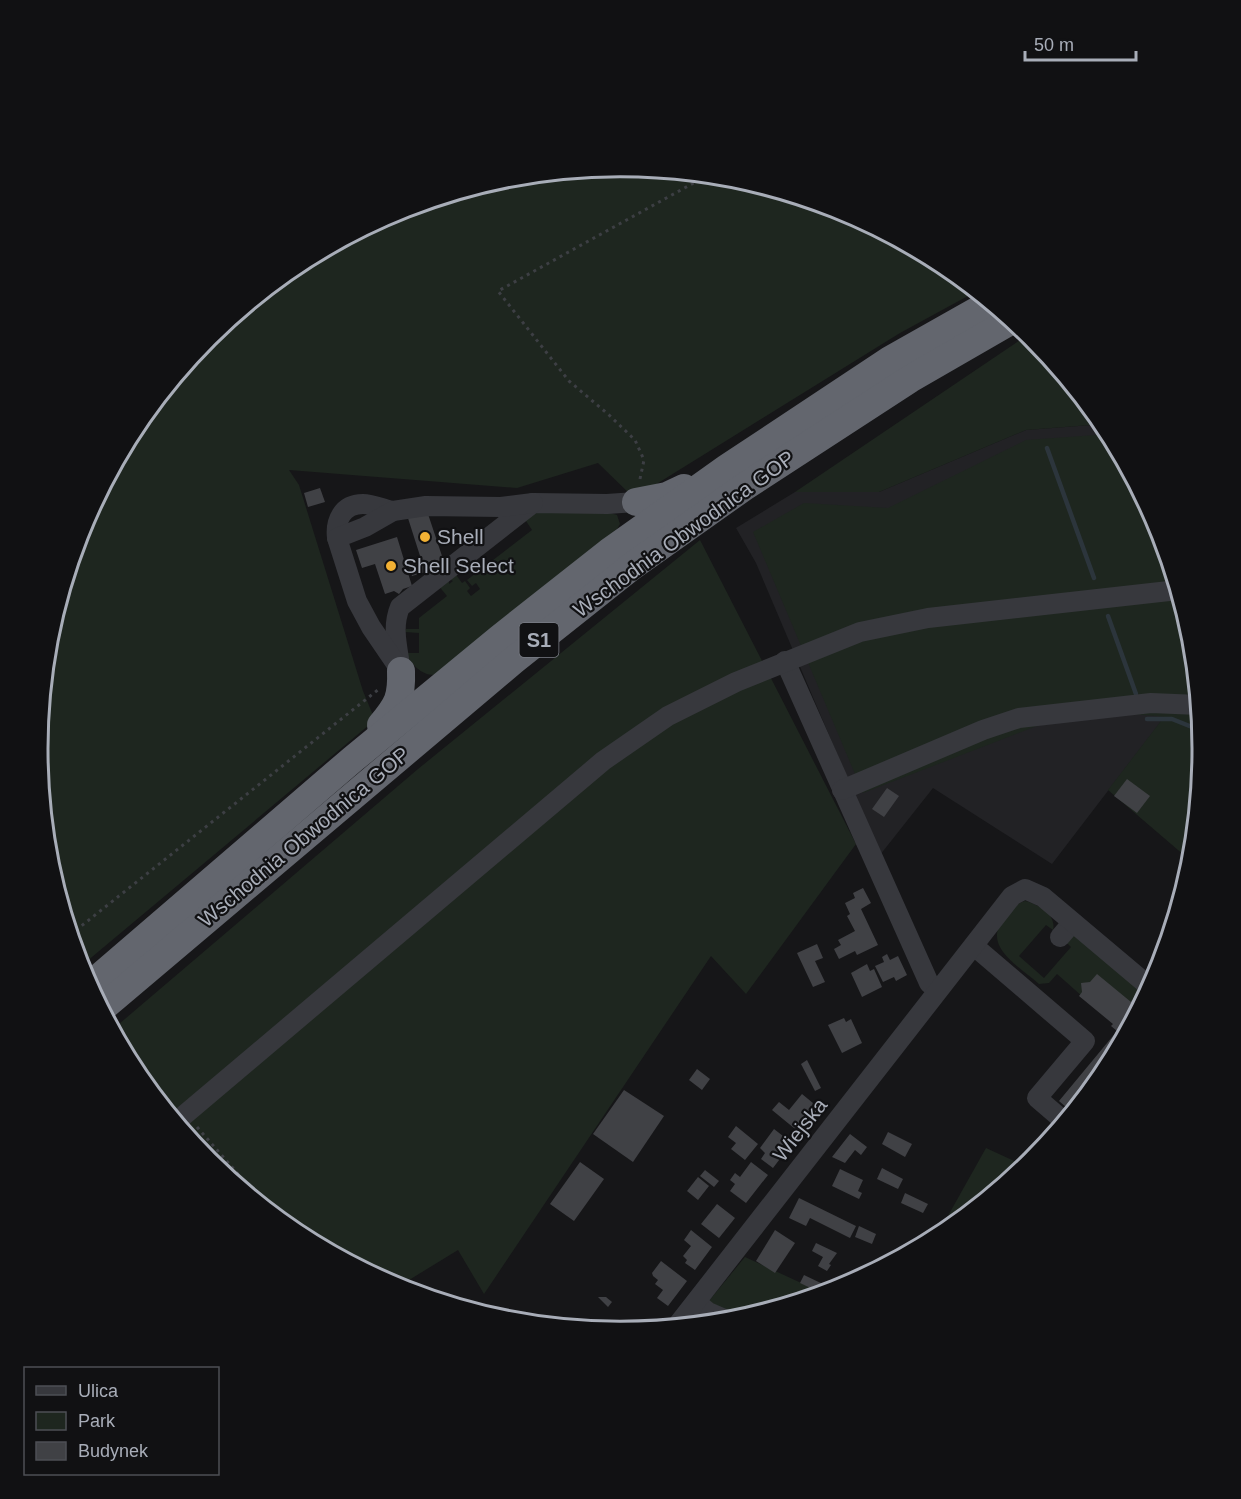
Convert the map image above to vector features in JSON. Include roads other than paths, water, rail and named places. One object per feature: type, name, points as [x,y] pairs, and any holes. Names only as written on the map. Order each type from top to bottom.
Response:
[{"type":"highway","name":"Wschodnia Obwodnica GOP","points":[[97,979],[353,759],[609,552],[727,468],[890,360],[984,307]]},
{"type":"highway","name":"Wschodnia Obwodnica GOP","points":[[107,1004],[486,683],[631,567],[744,487],[890,392],[1004,325]]},
{"type":"highway","points":[[636,502],[667,496],[727,468]]},
{"type":"highway","points":[[353,759],[398,703],[402,690],[401,671]]},
{"type":"street","points":[[401,671],[371,627],[357,601],[337,538],[365,527],[393,511],[426,506],[501,507],[533,503],[636,502]]},
{"type":"street","points":[[401,671],[395,632],[395,618],[400,608],[533,503]]},
{"type":"street","points":[[182,1117],[603,761],[668,716],[785,661],[860,632],[928,618],[1170,591]]},
{"type":"street","points":[[785,661],[928,983],[938,990]]},
{"type":"street","points":[[842,790],[982,730],[1018,718],[1150,703],[1191,705]]},
{"type":"street","name":"Wiejska","points":[[683,1318],[1012,896],[1024,889],[1042,897],[1066,930],[1143,983]]},
{"type":"street","points":[[974,945],[1085,1041],[1036,1098],[1059,1117]]},
{"type":"street","points":[[696,1302],[713,1314]]},
{"type":"waterway","points":[[1047,448],[1094,578]]},
{"type":"waterway","points":[[1108,616],[1136,694]]},
{"type":"waterway","points":[[1147,719],[1172,719],[1192,727]]},
{"type":"place","name":"Shell","points":[[425,537]]},
{"type":"place","name":"Shell Select","points":[[391,566]]}]
